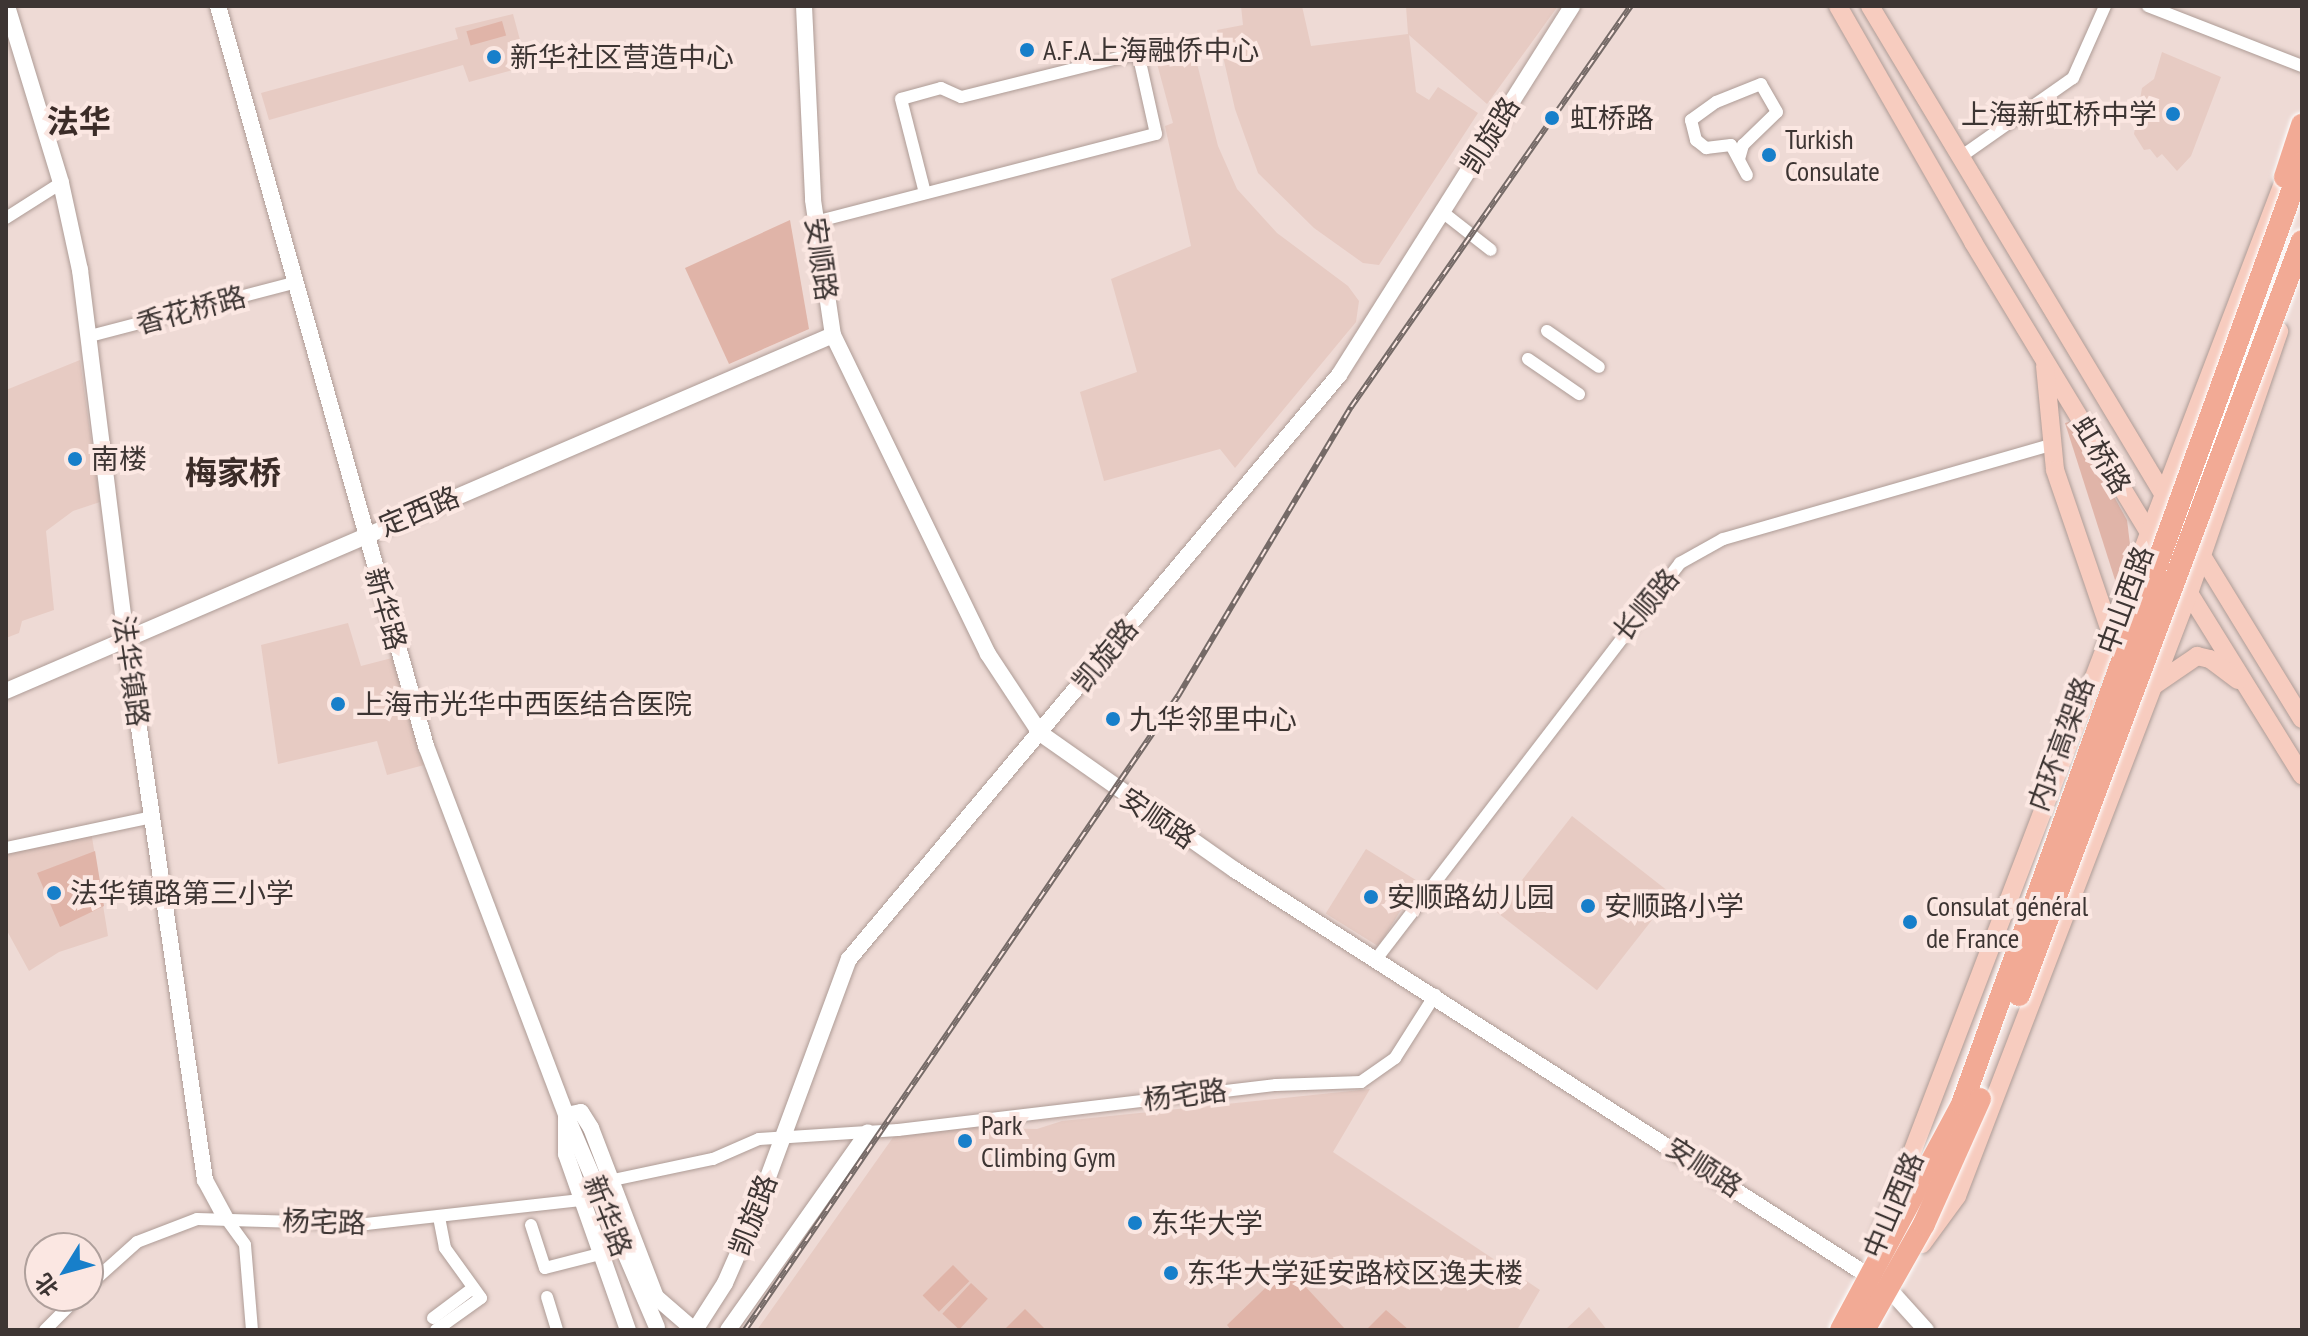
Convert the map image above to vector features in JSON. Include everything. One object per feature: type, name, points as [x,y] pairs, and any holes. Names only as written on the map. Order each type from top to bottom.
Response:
[{"type":"highway","points":[[2268,255],[2302,125]]},
{"type":"highway","name":"内环高架路","points":[[1841,1330],[1937,1157],[1987,1042],[2302,163]]},
{"type":"highway","name":"内环高架路","points":[[1864,1330],[1924,1224],[1981,1098],[2302,241]]},
{"type":"highway","points":[[1824,1330],[1937,1157]]},
{"type":"main road","name":"虹桥路","points":[[1838,6],[2149,534],[2302,775]]},
{"type":"main road","name":"虹桥路","points":[[1870,6],[2145,466],[2302,719]]},
{"type":"main road","name":"中山西路","points":[[1832,1330],[1864,1274],[2113,639],[2149,534],[2302,133]]},
{"type":"main road","name":"中山西路","points":[[1864,1330],[1889,1289],[1957,1196],[2189,593],[2302,264]]},
{"type":"main road","points":[[2044,359],[2051,445],[2072,526],[2113,639]]},
{"type":"main road","points":[[2145,466],[2161,468],[2179,455]]},
{"type":"main road","points":[[2153,686],[2197,656],[2210,659],[2247,688]]},
{"type":"street","name":"法华镇路","points":[[7,6],[61,183],[90,336],[126,639],[205,1180],[245,1245],[252,1330]]},
{"type":"street","name":"新华路","points":[[218,6],[293,283],[426,746],[566,1115],[657,1327]]},
{"type":"street","name":"安顺路","points":[[804,6],[815,222],[833,335],[988,654],[1040,733],[1128,799],[1889,1289],[1926,1330]]},
{"type":"street","name":"凯旋路","points":[[1434,242],[1445,214],[1572,6]]},
{"type":"street","name":"凯旋路","points":[[694,1330],[733,1268],[849,959],[1339,375],[1581,6]]},
{"type":"street","points":[[1959,158],[2073,78],[2105,6]]},
{"type":"street","points":[[2148,6],[2302,66]]},
{"type":"street","points":[[815,222],[1156,134],[1138,53],[961,97],[941,88],[901,99],[925,193]]},
{"type":"street","points":[[1739,159],[1743,145],[1777,112],[1761,84],[1716,102],[1691,120],[1696,140],[1706,148],[1731,145],[1747,175]]},
{"type":"street","points":[[6,218],[61,183]]},
{"type":"street","points":[[1445,214],[1491,250]]},
{"type":"street","name":"香花桥路","points":[[90,336],[293,283]]},
{"type":"street","points":[[1547,331],[1599,367]]},
{"type":"street","name":"定西路","points":[[6,691],[833,335]]},
{"type":"street","points":[[1528,359],[1579,394]]},
{"type":"street","name":"长顺路","points":[[1377,958],[1680,563],[1723,539],[2051,445]]},
{"type":"street","points":[[6,848],[152,817]]},
{"type":"street","name":"杨宅路","points":[[613,1180],[713,1159],[759,1139],[868,1132],[1276,1085],[1361,1082],[1395,1058],[1435,995]]},
{"type":"street","points":[[628,1330],[564,1145],[566,1115],[581,1112],[585,1118],[613,1180],[656,1297],[694,1330]]},
{"type":"street","points":[[728,1330],[868,1132]]},
{"type":"street","name":"杨宅路","points":[[104,1270],[119,1255],[155,1232],[197,1219],[225,1217],[331,1225],[439,1218],[581,1200]]},
{"type":"street","points":[[435,1324],[473,1288],[445,1248],[439,1218]]},
{"type":"street","points":[[531,1225],[545,1268],[600,1254]]},
{"type":"street","points":[[547,1297],[557,1330]]},
{"type":"street","points":[[45,1330],[63,1312]]},
{"type":"shaded area","points":[[1241,6],[1302,6],[1311,46],[1408,34],[1406,6],[1558,6],[1487,104],[1409,35],[1416,92],[1429,100],[1438,87],[1478,113],[1379,265],[1363,263],[1314,228],[1258,173],[1235,109],[1217,30],[1243,25]]},
{"type":"shaded area","points":[[513,14],[527,66],[469,82],[463,65],[269,120],[261,93],[458,39],[455,28]]},
{"type":"shaded area","points":[[502,21],[506,35],[471,46],[466,31]]},
{"type":"shaded area","points":[[1190,36],[1218,146],[1237,189],[1277,233],[1348,286],[1359,301],[1356,322],[1235,468],[1220,449],[1104,481],[1080,392],[1137,372],[1111,279],[1191,246],[1165,126],[1173,123],[1152,45]]},
{"type":"shaded area","name":"上海新虹桥中学","points":[[2162,52],[2221,77],[2191,156],[2177,171],[2162,154],[2157,158],[2150,149],[2144,150],[2134,134],[2142,88],[2154,79]]},
{"type":"shaded area","points":[[790,220],[809,329],[729,364],[685,268]]},
{"type":"shaded area","points":[[80,360],[100,502],[73,511],[46,531],[54,610],[22,621],[19,633],[6,638],[6,390]]},
{"type":"shaded area","points":[[2072,421],[2127,520],[2132,561],[2124,582],[2116,583],[2065,423]]},
{"type":"shaded area","name":"上海市光华中西医结合医院","points":[[348,623],[361,666],[392,658],[424,765],[387,775],[377,741],[278,764],[261,645]]},
{"type":"shaded area","name":"安顺路小学","points":[[1572,816],[1672,894],[1597,990],[1497,912]]},
{"type":"shaded area","name":"法华镇路第三小学","points":[[91,831],[108,936],[59,952],[29,971],[6,929],[6,854]]},
{"type":"shaded area","name":"安顺路幼儿园","points":[[1366,849],[1419,882],[1378,946],[1326,913]]},
{"type":"shaded area","points":[[95,851],[104,906],[60,927],[37,873]]},
{"type":"shaded area","name":"东华大学","points":[[1370,1089],[1333,1152],[1540,1290],[1517,1330],[757,1330],[894,1136],[969,1127],[1037,1129],[1062,1121]]},
{"type":"shaded area","points":[[953,1265],[969,1281],[939,1312],[923,1295]]},
{"type":"shaded area","points":[[1287,1267],[1346,1330],[1231,1330],[1227,1325]]},
{"type":"shaded area","points":[[971,1283],[988,1299],[959,1329],[942,1314]]},
{"type":"shaded area","points":[[1589,1307],[1607,1330],[1565,1330]]},
{"type":"shaded area","points":[[1025,1309],[1046,1330],[1004,1330]]},
{"type":"shaded area","points":[[1386,1310],[1409,1330],[1366,1330]]},
{"type":"railway","points":[[745,1330],[1178,696],[1351,407],[1631,6]]},
{"type":"place","name":"A.F.A上海融侨中心","points":[[1027,50]]},
{"type":"place","name":"新华社区营造中心","points":[[494,57]]},
{"type":"place","name":"上海新虹桥中学","points":[[2173,114]]},
{"type":"place","name":"虹桥路","points":[[1552,118]]},
{"type":"place","name":"Turkish Consulate","points":[[1769,155]]},
{"type":"place","name":"南楼","points":[[75,459]]},
{"type":"place","name":"上海市光华中西医结合医院","points":[[338,704]]},
{"type":"place","name":"九华邻里中心","points":[[1113,719]]},
{"type":"place","name":"法华镇路第三小学","points":[[54,893]]},
{"type":"place","name":"安顺路幼儿园","points":[[1371,897]]},
{"type":"place","name":"安顺路小学","points":[[1588,906]]},
{"type":"place","name":"Consulat général de France","points":[[1910,922]]},
{"type":"place","name":"Park Climbing Gym","points":[[965,1141]]},
{"type":"place","name":"东华大学","points":[[1135,1223]]},
{"type":"place","name":"东华大学延安路校区逸夫楼","points":[[1171,1273]]},
{"type":"district","name":"法华","points":[[79,121]]},
{"type":"district","name":"梅家桥","points":[[233,472]]}]
